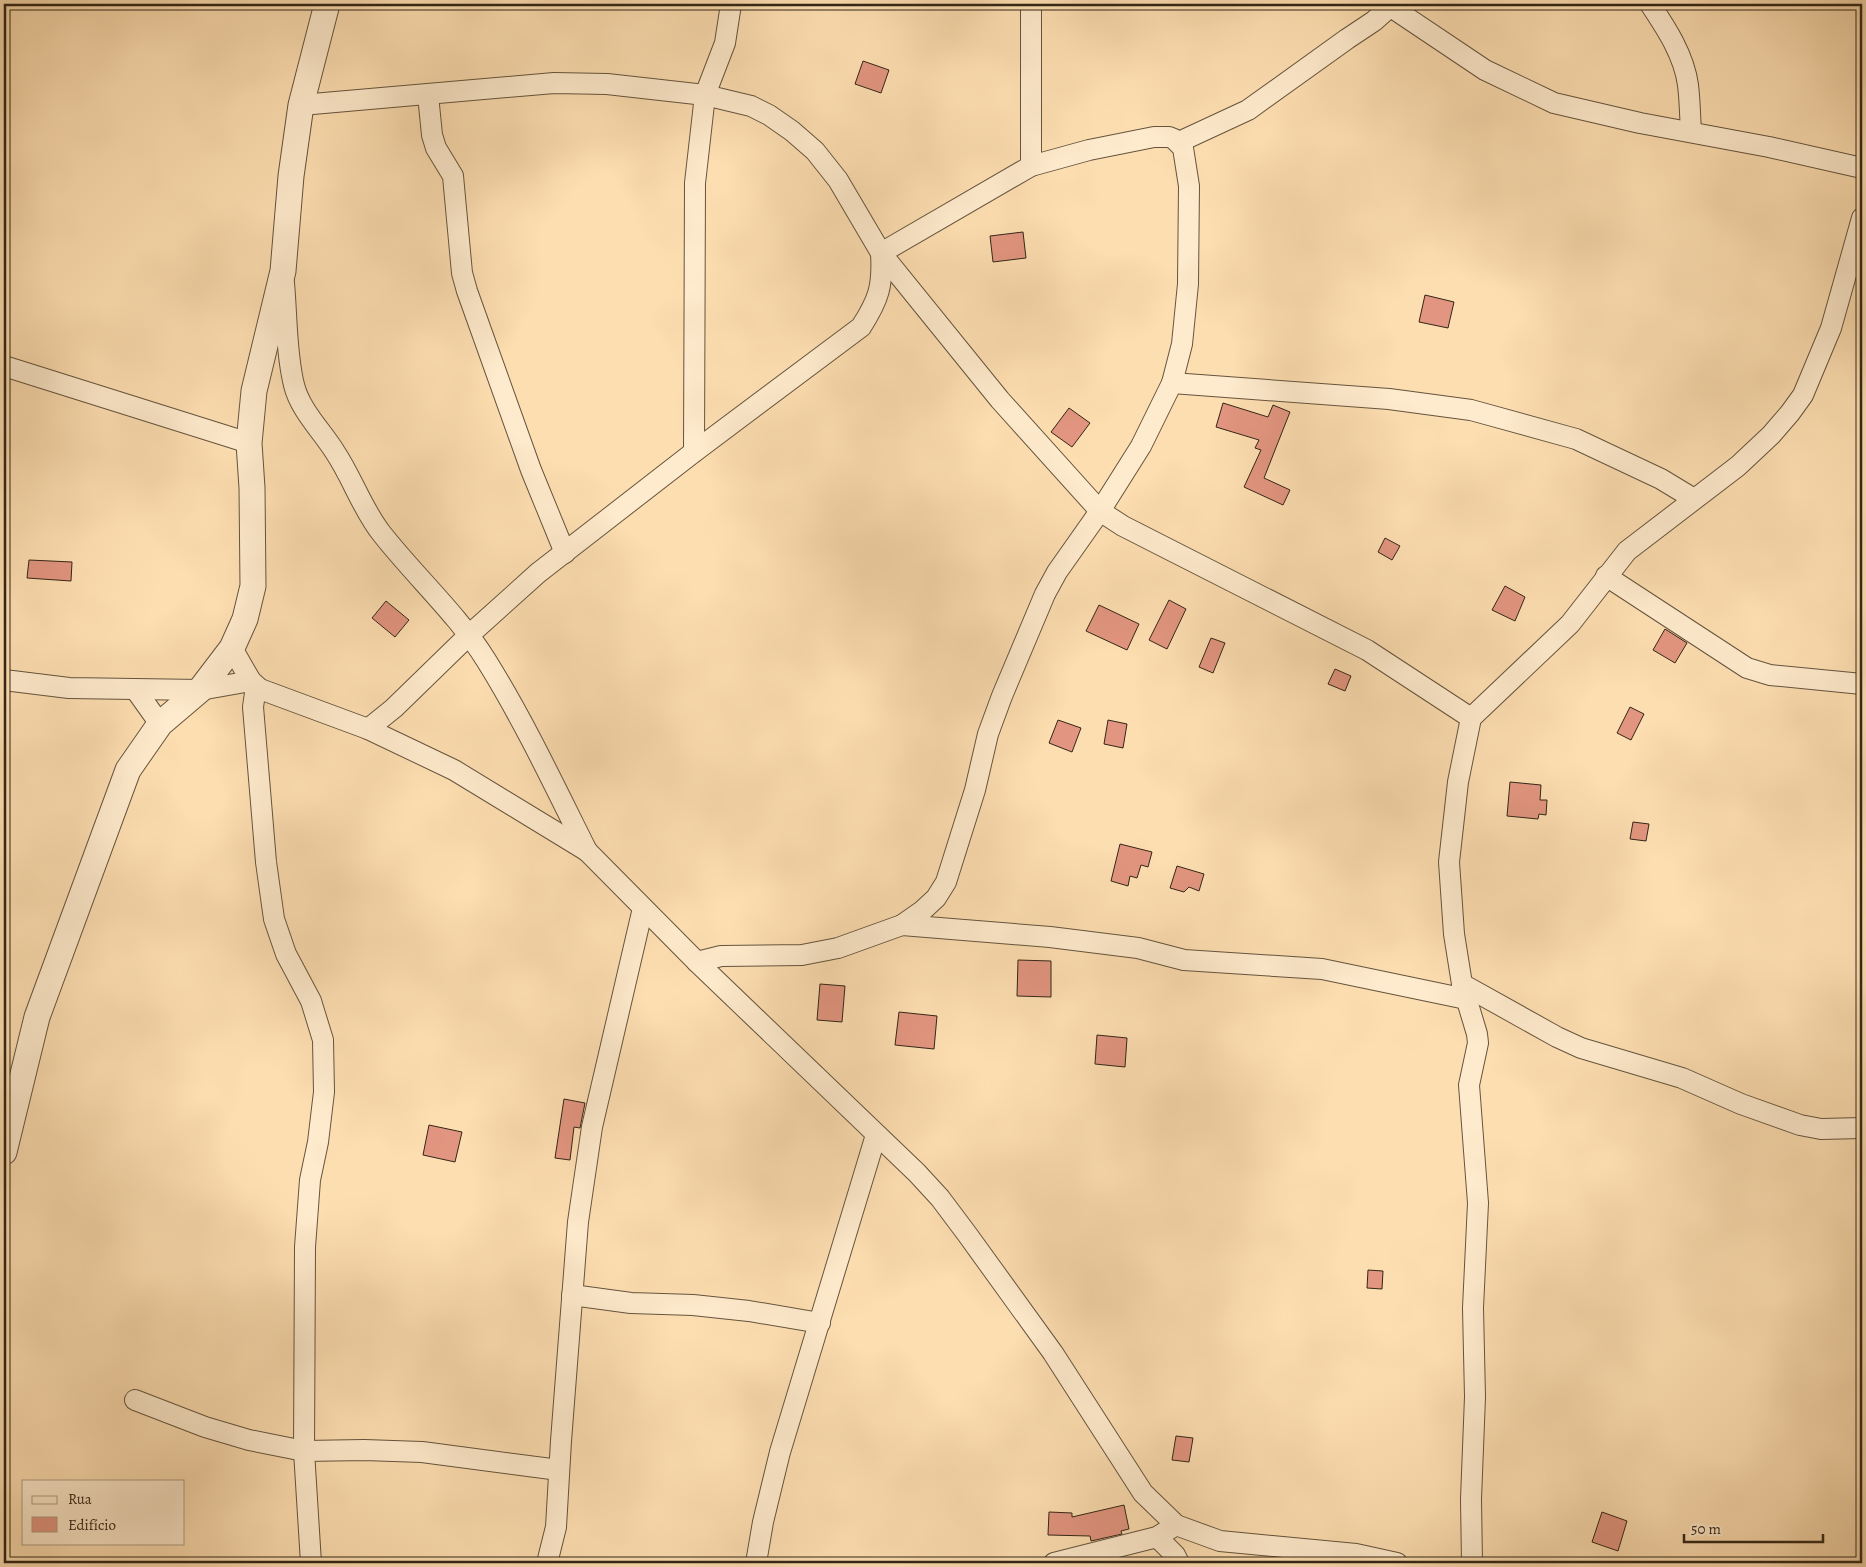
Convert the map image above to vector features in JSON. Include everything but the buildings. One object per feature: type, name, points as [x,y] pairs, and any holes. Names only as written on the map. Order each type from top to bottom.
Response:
[{"type":"street","points":[[4,1152],[40,1008],[128,770],[160,724],[200,690],[232,648],[245,619],[253,586],[252,488],[249,443],[254,391],[283,271],[291,176],[301,105],[327,4]]},
{"type":"street","points":[[694,452],[695,184],[706,95],[724,43],[731,4]]},
{"type":"street","points":[[1031,4],[1032,166]]},
{"type":"street","points":[[1650,4],[1665,27],[1681,60],[1688,85],[1690,132]]},
{"type":"street","points":[[1179,142],[1248,110],[1374,21],[1392,5],[1485,70],[1554,103],[1862,168]]},
{"type":"street","points":[[301,105],[554,83],[607,84],[706,95],[751,106],[769,115],[792,131],[816,152],[838,180],[881,252],[1000,400],[1100,511],[1122,526],[1367,650],[1471,718]]},
{"type":"street","points":[[428,95],[432,135],[436,148],[453,176],[462,273],[467,291],[530,470],[565,553]]},
{"type":"street","points":[[698,962],[738,954],[802,955],[838,948],[902,925],[922,911],[946,882],[975,790],[988,734],[1045,594],[1057,572],[1100,511],[1141,446],[1172,383],[1182,344],[1188,284],[1189,186],[1183,148],[1179,142],[1168,137],[1154,137],[1090,150],[1032,166],[881,252]]},
{"type":"street","points":[[1472,1563],[1471,1499],[1475,1397],[1473,1308],[1478,1203],[1469,1085],[1478,1043],[1464,991],[1454,934],[1449,862],[1458,782],[1471,718],[1570,624],[1627,551],[1738,466],[1771,435],[1802,395],[1831,328],[1862,218]]},
{"type":"street","points":[[368,729],[394,708],[468,636],[538,573],[694,452],[862,327],[873,309],[880,290],[882,275],[881,252]]},
{"type":"street","points":[[283,271],[290,363],[294,385],[302,404],[345,467],[362,506],[381,533],[468,636],[485,659],[518,717],[587,851]]},
{"type":"street","points":[[4,366],[249,443]]},
{"type":"street","points":[[1172,383],[1388,399],[1471,410],[1576,439],[1661,479],[1694,499]]},
{"type":"street","points":[[1606,576],[1747,668],[1770,675],[1862,684]]},
{"type":"street","points":[[232,648],[256,685],[253,707],[266,862],[274,919],[286,954],[311,1001],[323,1040],[324,1092],[318,1142],[310,1180],[305,1247],[304,1450],[311,1563]]},
{"type":"street","points":[[4,680],[69,688],[200,690],[256,685],[368,729],[454,770],[587,851],[698,962],[917,1173],[946,1205],[1053,1352],[1143,1493],[1176,1525],[1220,1541],[1356,1554],[1397,1563]]},
{"type":"street","points":[[135,689],[160,724]]},
{"type":"street","points":[[933,900],[943,929]]},
{"type":"street","points":[[547,1563],[556,1527],[578,1222],[592,1127],[643,908]]},
{"type":"street","points":[[902,925],[1050,937],[1138,948],[1184,960],[1322,969],[1464,991],[1581,1048],[1682,1078],[1741,1104],[1800,1126],[1821,1129],[1862,1128]]},
{"type":"street","points":[[756,1563],[763,1522],[780,1452],[876,1135]]},
{"type":"street","points":[[572,1295],[631,1303],[693,1305],[749,1310],[820,1323]]},
{"type":"street","points":[[134,1400],[205,1427],[249,1440],[304,1450],[422,1452],[559,1470]]},
{"type":"street","points":[[1054,1563],[1157,1537],[1176,1525]]},
{"type":"street","points":[[1157,1537],[1175,1555],[1180,1563]]}]
